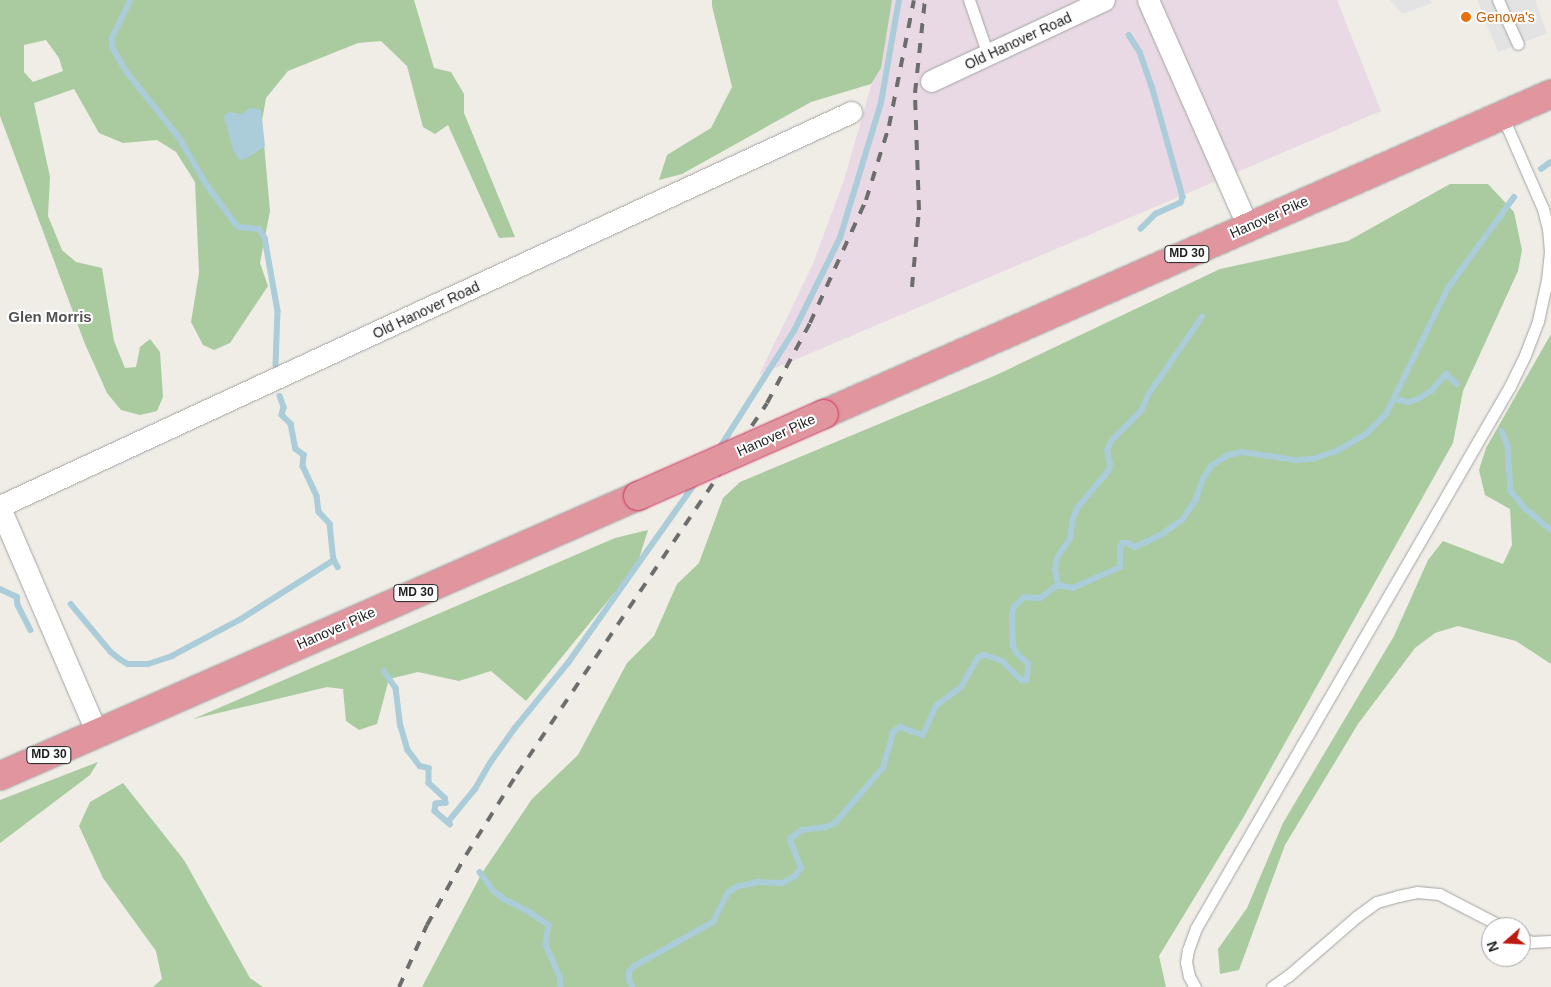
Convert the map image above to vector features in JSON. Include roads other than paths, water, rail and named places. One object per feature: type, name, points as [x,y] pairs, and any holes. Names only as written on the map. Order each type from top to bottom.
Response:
[{"type":"highway","name":"Hanover Pike","points":[[0,776],[1551,94]]},
{"type":"street","name":"Old Hanover Road","points":[[931,82],[1104,0]]},
{"type":"street","points":[[1148,0],[1248,227]]},
{"type":"street","name":"Old Hanover Road","points":[[0,507],[851,112]]},
{"type":"street","points":[[0,507],[97,733]]},
{"type":"lane","points":[[969,0],[988,54]]},
{"type":"lane","points":[[1498,0],[1518,44]]},
{"type":"lane","points":[[1195,987],[1189,976],[1186,962],[1196,928],[1510,386],[1525,355],[1538,320],[1548,280],[1550,251],[1548,229],[1543,208],[1502,115]]},
{"type":"lane","points":[[1272,987],[1288,976],[1356,917],[1377,902],[1417,892],[1439,894],[1484,917]]},
{"type":"lane","points":[[1531,942],[1551,941]]},
{"type":"water","points":[[250,108],[261,110],[265,146],[246,159],[239,160],[233,150],[224,116],[229,112],[241,114]]},
{"type":"waterway","points":[[131,0],[112,39],[113,48],[127,72],[179,137],[207,185],[235,223],[239,227],[259,229],[265,238],[278,311],[276,365]]},
{"type":"waterway","points":[[719,449],[794,331],[840,238],[881,103],[899,0]]},
{"type":"waterway","points":[[1129,35],[1140,52],[1152,86],[1183,197],[1181,203],[1156,214],[1141,229]]},
{"type":"waterway","points":[[1541,169],[1551,162]]},
{"type":"waterway","points":[[632,987],[629,980],[629,972],[633,967],[713,922],[728,893],[736,887],[758,882],[783,883],[795,876],[801,868],[790,841],[791,838],[802,830],[825,827],[835,823],[883,768],[893,732],[900,727],[923,735],[936,706],[961,687],[978,657],[985,655],[1002,661],[1022,680],[1027,680],[1028,664],[1017,654],[1013,646],[1012,614],[1014,607],[1024,597],[1040,598],[1058,585],[1073,588],[1120,567],[1120,548],[1122,543],[1128,543],[1135,547],[1161,535],[1182,520],[1196,499],[1203,479],[1211,466],[1228,455],[1242,452],[1295,460],[1312,459],[1337,451],[1365,435],[1386,414],[1448,288],[1514,197]]},
{"type":"waterway","points":[[1058,585],[1055,570],[1057,558],[1070,539],[1073,518],[1078,507],[1109,470],[1110,464],[1107,450],[1112,440],[1141,411],[1148,395],[1202,317]]},
{"type":"waterway","points":[[1395,399],[1409,402],[1418,399],[1431,391],[1446,374],[1457,384]]},
{"type":"waterway","points":[[280,396],[284,407],[282,415],[291,424],[296,449],[304,455],[303,466],[317,496],[319,512],[330,524],[334,560],[338,567]]},
{"type":"waterway","points":[[1502,431],[1508,447],[1511,491],[1525,508],[1551,530]]},
{"type":"waterway","points":[[448,822],[475,789],[490,763],[515,728],[568,663],[697,481]]},
{"type":"waterway","points":[[71,604],[111,652],[128,664],[148,664],[172,656],[241,619],[334,560]]},
{"type":"waterway","points":[[0,589],[17,597],[18,605],[31,630]]},
{"type":"waterway","points":[[384,671],[396,688],[401,726],[408,750],[420,766],[429,768],[429,783],[445,798],[446,803],[436,804],[435,811],[450,824]]},
{"type":"waterway","points":[[480,872],[494,891],[504,899],[549,925],[546,945],[560,976],[561,987]]},
{"type":"railway","points":[[399,987],[427,925],[466,855],[517,774],[767,403],[810,323],[866,200],[889,126],[914,0]]},
{"type":"railway","points":[[912,287],[919,210],[915,93],[925,0]]},
{"type":"place","name":"Genova's","points":[[1466,17]]},
{"type":"district","name":"Glen Morris","points":[[50,317]]}]
